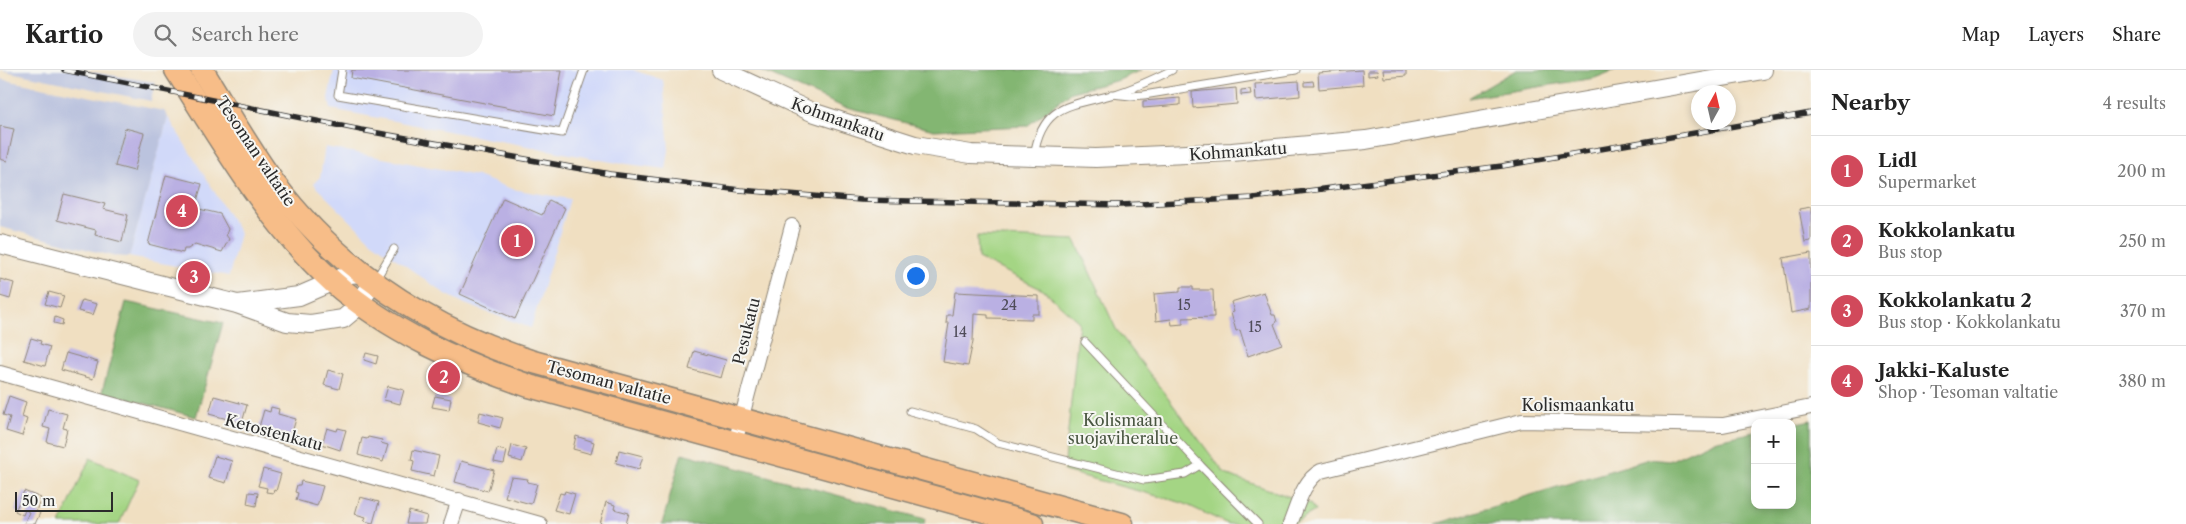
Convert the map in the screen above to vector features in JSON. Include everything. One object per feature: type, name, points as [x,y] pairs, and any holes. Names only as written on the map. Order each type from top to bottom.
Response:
[{"type":"main road","name":"Tesoman valtatie","points":[[176,70],[229,153],[286,232],[334,282],[406,333],[490,373],[529,386],[1032,524]]},
{"type":"main road","name":"Tesoman valtatie","points":[[202,70],[273,181],[302,218],[366,278],[438,323],[508,354],[1122,524]]},
{"type":"street","name":"Kohmankatu","points":[[721,70],[812,112],[916,145],[972,154],[1034,157],[1161,156],[1261,150],[1343,142],[1763,70]]},
{"type":"street","name":"Pesukatu","points":[[735,443],[792,226]]},
{"type":"street","points":[[0,244],[237,304],[287,322],[310,324],[343,319],[360,302],[366,278],[350,274],[299,296],[237,304]]},
{"type":"street","name":"Ketostenkatu","points":[[0,373],[540,524]]},
{"type":"street","name":"Kolismaankatu","points":[[1290,524],[1306,487],[1315,474],[1321,471],[1522,420],[1723,425],[1811,407]]},
{"type":"street","points":[[451,524],[459,500]]},
{"type":"lane","points":[[342,70],[338,95],[562,133],[584,70]]},
{"type":"lane","points":[[1034,157],[1040,131],[1051,116],[1072,104],[1112,94],[1152,80],[1172,70]]},
{"type":"lane","points":[[1112,94],[1144,95],[1296,70]]},
{"type":"lane","points":[[366,278],[394,249]]},
{"type":"lane","points":[[1085,342],[1258,524]]},
{"type":"lane","points":[[910,411],[976,429],[998,443],[1144,480],[1185,474],[1200,465]]},
{"type":"shaded area","points":[[0,70],[78,70],[155,82],[151,101]]},
{"type":"shaded area","points":[[334,70],[633,70],[663,80],[669,150],[666,169],[612,162],[331,109],[328,98]]},
{"type":"shaded area","points":[[0,79],[164,111],[168,117],[129,257],[113,256],[0,227]]},
{"type":"shaded area","points":[[168,117],[240,233],[229,276],[129,257]]},
{"type":"shaded area","points":[[325,147],[477,176],[512,189],[570,199],[531,328],[465,304],[444,293],[371,241],[314,183],[320,177]]},
{"type":"green space","points":[[759,70],[1141,70],[1119,80],[1071,92],[1027,126],[934,130],[843,107]]},
{"type":"green space","points":[[1516,70],[1615,70],[1595,78],[1468,98]]},
{"type":"green space","name":"Kolismaan suojaviheralue","points":[[977,236],[1075,240],[1116,329],[1225,474],[1310,504],[1315,511],[1292,524],[1228,524],[1183,503],[1064,471],[1079,322],[1043,290],[978,258]]},
{"type":"green space","points":[[126,302],[223,323],[196,417],[102,392]]},
{"type":"green space","points":[[1811,420],[1811,524],[1436,524],[1649,459],[1669,461],[1713,441],[1751,433],[1751,509],[1796,509],[1796,423]]},
{"type":"green space","points":[[682,453],[925,519],[924,524],[662,524]]},
{"type":"green space","points":[[90,458],[139,480],[119,524],[60,524]]},
{"type":"building","points":[[352,70],[562,70],[554,116],[351,78]]},
{"type":"building","points":[[1362,70],[1363,85],[1319,89],[1318,73]]},
{"type":"building","points":[[1383,70],[1406,70],[1406,76],[1384,78]]},
{"type":"building","points":[[1368,71],[1377,71],[1378,75],[1368,76]]},
{"type":"building","points":[[1299,81],[1300,96],[1256,100],[1255,84]]},
{"type":"building","points":[[1313,81],[1314,86],[1304,86],[1304,82]]},
{"type":"building","points":[[1236,88],[1237,104],[1193,108],[1192,92]]},
{"type":"building","points":[[1250,89],[1251,94],[1241,95],[1241,90]]},
{"type":"building","points":[[1180,98],[1180,105],[1143,108],[1143,101]]},
{"type":"building","points":[[0,126],[14,129],[7,161],[0,159]]},
{"type":"building","points":[[125,128],[144,133],[134,171],[115,166]]},
{"type":"building","points":[[166,175],[202,184],[195,208],[220,214],[228,229],[226,235],[229,239],[222,252],[195,244],[188,249],[184,249],[183,253],[148,244]]},
{"type":"building","points":[[64,194],[105,204],[103,209],[128,215],[122,242],[95,235],[96,230],[57,220]]},
{"type":"building","points":[[503,198],[542,215],[549,200],[565,208],[515,319],[460,294]]},
{"type":"building","points":[[1811,207],[1811,241],[1805,242],[1799,209]]},
{"type":"building","points":[[1811,253],[1811,309],[1791,313],[1783,258]]},
{"type":"building","points":[[0,279],[14,283],[10,299],[0,296]]},
{"type":"building","points":[[1180,287],[1193,287],[1193,290],[1213,290],[1214,317],[1183,318],[1183,324],[1172,325],[1171,319],[1156,321],[1154,294],[1180,292]]},
{"type":"building","points":[[49,292],[64,296],[60,308],[45,304]]},
{"type":"building","points":[[955,292],[1039,296],[1039,314],[1032,314],[1032,319],[988,318],[988,315],[974,314],[973,341],[968,366],[943,362],[949,323],[946,323],[947,315],[952,315]]},
{"type":"building","points":[[1264,292],[1272,315],[1275,315],[1277,322],[1274,324],[1282,344],[1248,356],[1240,330],[1236,331],[1231,313],[1234,312],[1231,302]]},
{"type":"building","points":[[82,300],[97,304],[93,315],[78,311]]},
{"type":"building","points":[[55,317],[63,320],[62,325],[54,323]]},
{"type":"building","points":[[31,338],[41,341],[40,344],[50,347],[45,366],[24,360]]},
{"type":"building","points":[[694,351],[726,360],[721,378],[689,369]]},
{"type":"building","points":[[66,353],[98,362],[93,379],[61,370]]},
{"type":"building","points":[[366,353],[378,356],[376,364],[364,360]]},
{"type":"building","points":[[328,370],[343,374],[339,389],[324,385]]},
{"type":"building","points":[[388,386],[404,390],[400,404],[384,400]]},
{"type":"building","points":[[9,396],[26,402],[22,417],[27,419],[22,436],[6,431],[10,417],[3,415]]},
{"type":"building","points":[[214,396],[247,405],[242,423],[209,414]]},
{"type":"building","points":[[435,396],[451,399],[449,410],[432,407]]},
{"type":"building","points":[[271,407],[279,409],[278,414],[296,419],[291,436],[259,427],[264,410],[270,412]]},
{"type":"building","points":[[48,409],[67,414],[63,428],[67,429],[63,446],[47,442],[50,429],[43,427]]},
{"type":"building","points":[[480,412],[503,418],[500,428],[478,422]]},
{"type":"building","points":[[327,428],[337,431],[338,428],[346,430],[340,450],[322,444]]},
{"type":"building","points":[[576,436],[594,442],[591,454],[573,449]]},
{"type":"building","points":[[368,437],[382,440],[381,443],[388,445],[383,462],[358,455],[362,438],[367,439]]},
{"type":"building","points":[[512,445],[526,449],[522,462],[509,458]]},
{"type":"building","points":[[497,449],[507,451],[504,464],[494,462]]},
{"type":"building","points":[[413,450],[439,456],[434,476],[412,471],[414,461],[411,460]]},
{"type":"building","points":[[619,450],[643,456],[639,469],[616,463]]},
{"type":"building","points":[[215,456],[232,461],[226,483],[208,478]]},
{"type":"building","points":[[461,461],[494,470],[488,491],[455,482]]},
{"type":"building","points":[[263,469],[281,474],[276,491],[274,490],[273,493],[266,492],[267,488],[258,486]]},
{"type":"building","points":[[511,477],[528,479],[527,482],[537,484],[531,504],[505,497]]},
{"type":"building","points":[[301,481],[323,486],[317,506],[296,500],[298,493],[295,492],[297,485],[300,485]]},
{"type":"building","points":[[24,491],[41,498],[36,511],[40,513],[35,524],[24,524],[29,512],[25,510],[23,515],[15,511]]},
{"type":"building","points":[[565,491],[575,494],[569,514],[554,510],[560,493],[564,494]]},
{"type":"building","points":[[249,492],[258,493],[256,506],[247,504]]},
{"type":"building","points":[[360,497],[379,502],[373,523],[364,521],[366,517],[355,514]]},
{"type":"building","points":[[606,502],[615,505],[614,509],[629,513],[626,524],[600,524]]},
{"type":"building","points":[[409,511],[427,516],[425,524],[406,524]]},
{"type":"railway","points":[[64,70],[361,130],[610,174],[740,190],[861,200],[1121,205],[1253,198],[1502,166],[1811,113]]},
{"type":"place","name":"Jakki-Kaluste","points":[[182,211]]},
{"type":"place","name":"Lidl","points":[[517,241]]},
{"type":"place","name":"Kokkolankatu 2","points":[[194,277]]},
{"type":"place","name":"Kokkolankatu","points":[[444,377]]}]
